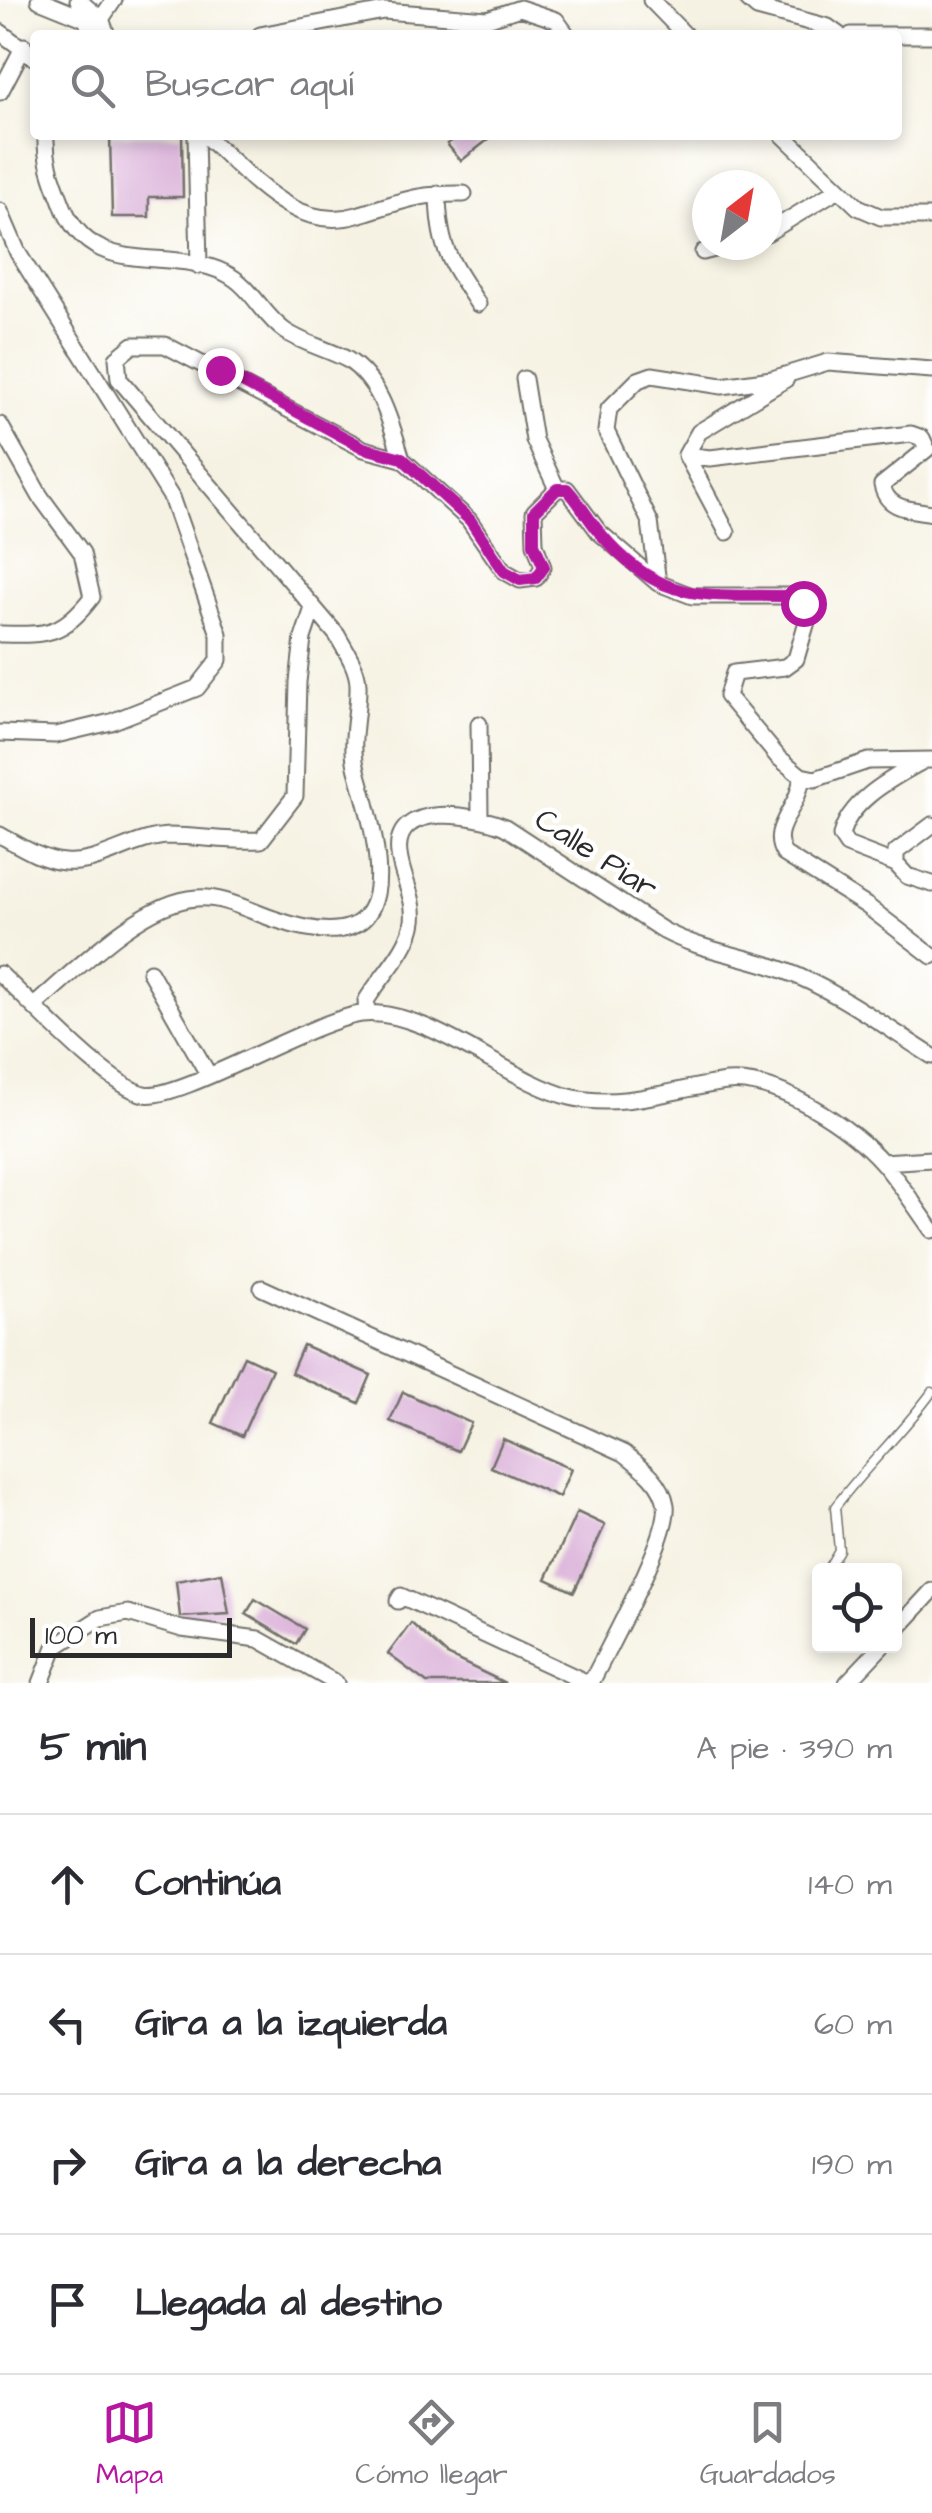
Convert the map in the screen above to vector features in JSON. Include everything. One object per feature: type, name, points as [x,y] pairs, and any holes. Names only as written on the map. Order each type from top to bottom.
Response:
[{"type":"street","points":[[39,0],[86,19],[90,30]]},
{"type":"street","points":[[78,0],[104,27],[114,0]]},
{"type":"street","points":[[651,0],[680,30]]},
{"type":"street","points":[[748,0],[757,8],[832,30]]},
{"type":"street","points":[[285,30],[384,10],[487,19],[520,8],[556,20],[563,30]]},
{"type":"street","points":[[0,32],[29,52],[1,84]]},
{"type":"street","points":[[902,35],[932,35]]},
{"type":"street","points":[[46,140],[45,159],[65,213],[83,239],[110,254],[222,271],[245,285],[287,333],[350,361],[371,382],[388,412],[402,458]]},
{"type":"street","points":[[196,140],[199,266]]},
{"type":"street","points":[[210,140],[274,198],[312,214],[353,216],[400,198],[464,194]]},
{"type":"street","points":[[788,140],[836,190],[881,216],[932,218]]},
{"type":"street","points":[[782,224],[836,190]]},
{"type":"street","points":[[438,194],[439,235],[446,254],[478,304]]},
{"type":"street","points":[[0,211],[18,252],[171,497],[220,634],[219,660],[197,688],[111,722],[56,735],[0,733]]},
{"type":"street","points":[[34,1006],[144,918],[178,902],[220,900],[315,930],[340,930],[360,923],[373,908],[378,837],[351,737],[358,682],[336,635],[119,379],[116,358],[133,345],[165,345],[364,448],[402,458],[470,520],[504,571],[520,580],[536,578],[544,567],[534,544],[534,512],[557,489],[567,489],[599,532],[633,566],[658,583],[692,596],[790,596],[803,603],[808,618],[806,640],[796,659],[785,667],[734,673],[727,696],[778,758],[801,776],[815,779],[868,761],[928,760]]},
{"type":"street","points":[[658,583],[650,522],[606,431],[609,409],[638,380],[652,375],[722,386],[828,362],[932,370]]},
{"type":"street","points":[[686,455],[698,432],[794,372]]},
{"type":"street","points":[[524,379],[534,440],[557,489]]},
{"type":"street","points":[[0,425],[40,496],[82,553],[92,597],[74,620],[48,634],[0,634]]},
{"type":"street","points":[[686,455],[710,458],[911,434],[922,438],[929,448],[882,485],[884,496],[896,506],[932,512]]},
{"type":"street","points":[[686,455],[727,532]]},
{"type":"street","points":[[0,836],[42,857],[66,862],[133,841],[168,836],[230,842],[261,840],[295,796],[298,682],[303,638],[313,608]]},
{"type":"street","points":[[367,1013],[366,1001],[413,924],[413,904],[398,851],[401,836],[408,826],[451,812],[480,816],[479,724]]},
{"type":"street","points":[[928,760],[880,786],[844,822],[842,836],[847,845],[896,864],[906,876],[932,884]]},
{"type":"street","points":[[801,776],[802,793],[779,830],[778,843],[784,854],[866,906],[932,956]]},
{"type":"street","name":"Calle Piar","points":[[480,816],[505,827],[664,932],[688,944],[795,976],[932,1056]]},
{"type":"street","points":[[896,864],[896,852],[932,825]]},
{"type":"street","points":[[150,972],[208,1074]]},
{"type":"street","points":[[0,974],[125,1088],[158,1097],[288,1039],[367,1013],[430,1030],[569,1097],[617,1101],[730,1082],[775,1086],[843,1129],[882,1162],[929,1223]]},
{"type":"street","points":[[882,1162],[932,1159]]},
{"type":"street","points":[[262,1288],[624,1452],[654,1476],[666,1506],[660,1537],[590,1683],[401,1596],[398,1601]]},
{"type":"street","points":[[902,1623],[932,1591]]},
{"type":"street","points":[[41,1683],[55,1647],[78,1628],[100,1618],[128,1613],[182,1628],[258,1639],[336,1683]]},
{"type":"street","points":[[847,1683],[875,1653]]},
{"type":"lane","points":[[831,1563],[839,1550],[834,1507],[858,1476],[902,1433],[932,1392]]},
{"type":"building","points":[[110,140],[182,140],[183,197],[149,197],[149,217],[112,217]]},
{"type":"building","points":[[453,140],[488,140],[461,161],[447,144]]},
{"type":"building","points":[[303,1345],[371,1375],[359,1403],[291,1373]]},
{"type":"building","points":[[244,1356],[272,1369],[242,1436],[213,1423]]},
{"type":"building","points":[[403,1392],[471,1423],[458,1451],[390,1421]]},
{"type":"building","points":[[503,1439],[571,1469],[559,1497],[491,1467]]},
{"type":"building","points":[[577,1512],[605,1525],[574,1592],[546,1579]]},
{"type":"building","points":[[222,1573],[229,1614],[180,1617],[176,1581]]},
{"type":"building","points":[[255,1599],[305,1629],[296,1644],[246,1614]]},
{"type":"building","points":[[411,1623],[447,1655],[505,1683],[427,1683],[388,1654]]},
{"type":"route","points":[[220,370],[364,448],[402,458],[470,520],[504,571],[520,580],[536,578],[544,567],[534,544],[534,512],[557,489],[567,489],[599,532],[633,566],[658,583],[692,596],[790,596],[803,603]]}]
